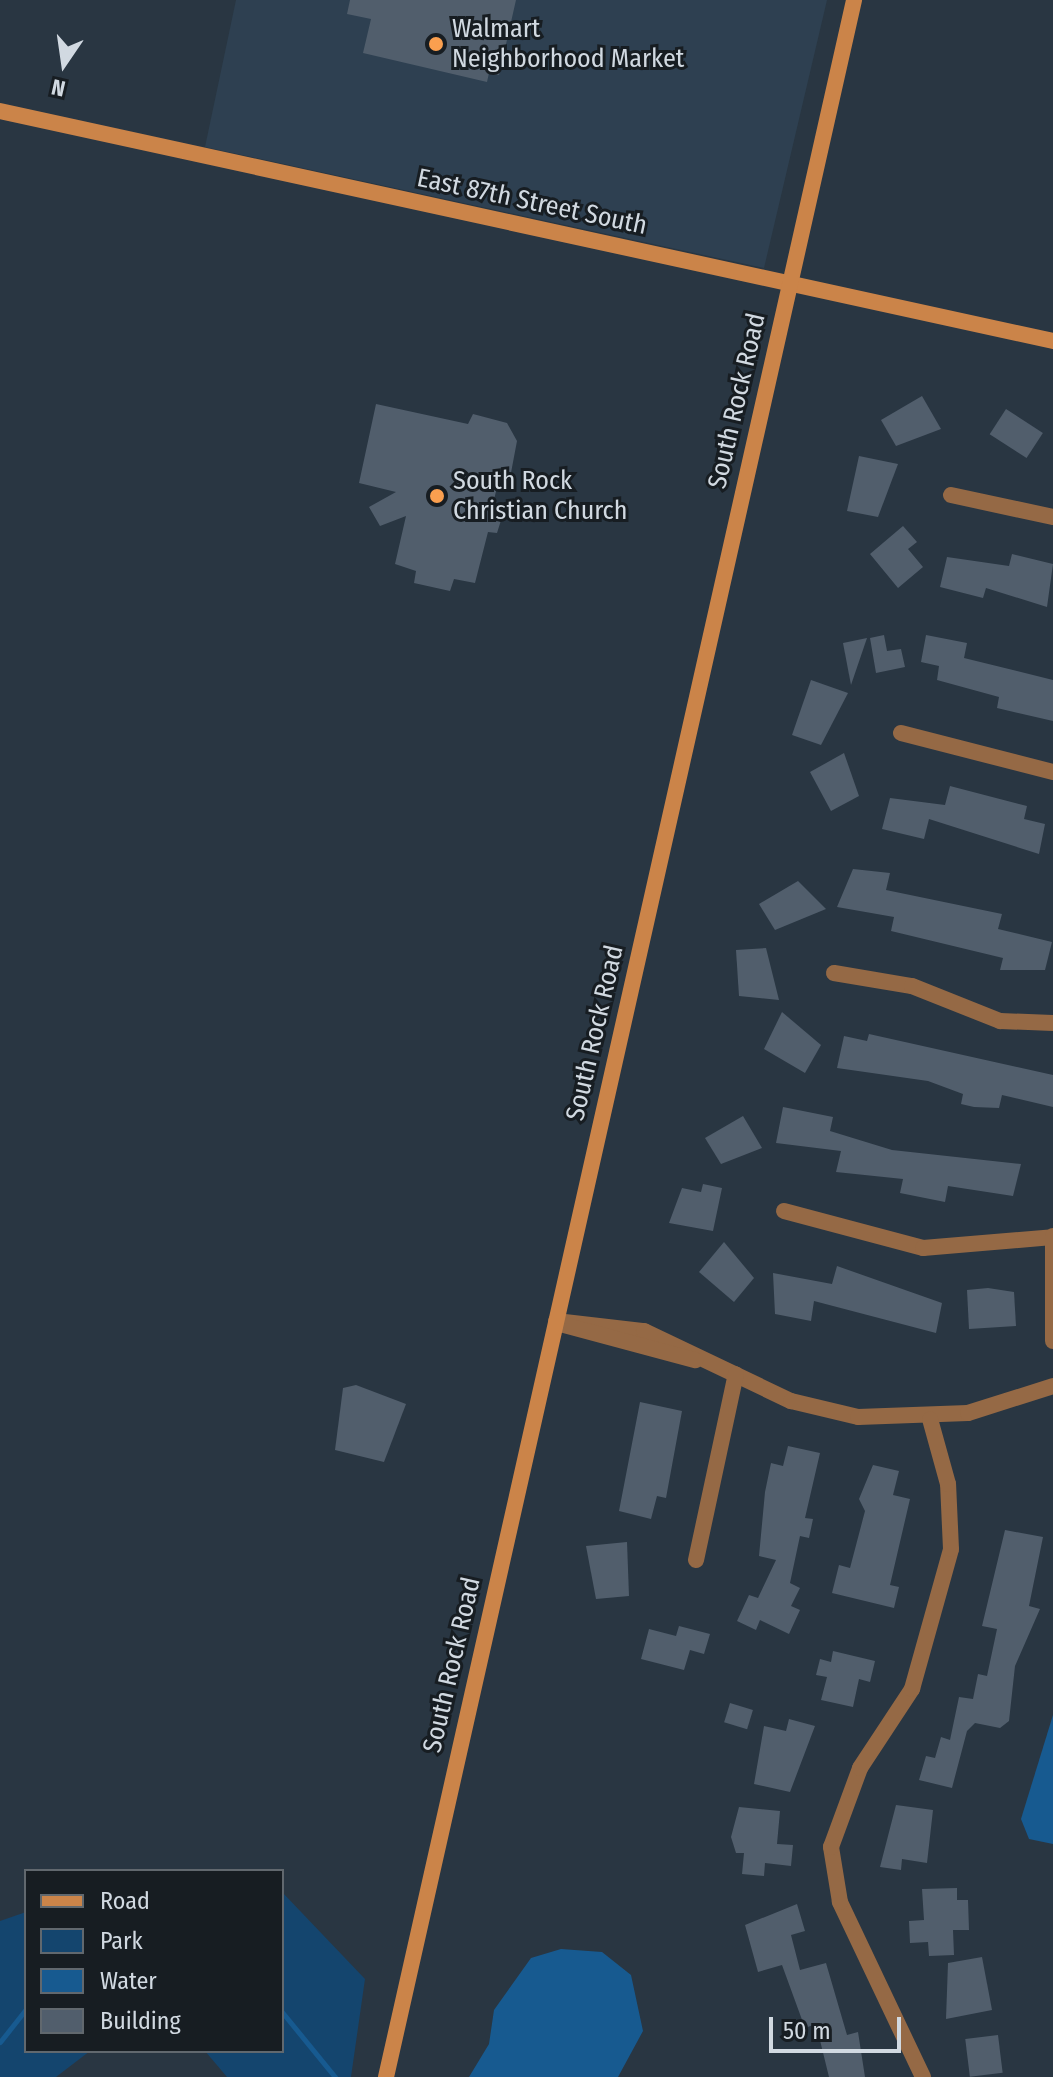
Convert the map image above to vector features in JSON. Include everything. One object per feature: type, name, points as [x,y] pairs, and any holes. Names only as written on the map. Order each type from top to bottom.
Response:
[{"type":"main road","name":"South Rock Road","points":[[386,2077],[854,0]]},
{"type":"main road","name":"East 87th Street South","points":[[0,111],[1053,341]]},
{"type":"street","points":[[951,495],[1053,517]]},
{"type":"street","points":[[901,733],[1053,772]]},
{"type":"street","points":[[834,973],[912,986],[1000,1021],[1053,1023]]},
{"type":"street","points":[[784,1211],[923,1248],[1053,1237],[1053,1341]]},
{"type":"street","points":[[556,1321],[598,1339],[709,1362],[822,1410],[930,1419],[1053,1386]]},
{"type":"street","points":[[696,1560],[736,1374]]},
{"type":"street","points":[[923,2077],[840,1902],[831,1847],[860,1768],[912,1689],[951,1549],[948,1484],[930,1419]]},
{"type":"shaded area","points":[[236,0],[827,0],[764,268],[205,147]]},
{"type":"green space","points":[[284,1894],[365,1979],[351,2077],[227,2077],[207,2053],[284,2053]]},
{"type":"green space","points":[[24,1913],[24,2053],[87,2053],[56,2077],[0,2077],[0,1921]]},
{"type":"water","points":[[1053,1715],[1053,1844],[1029,1839],[1021,1819]]},
{"type":"water","points":[[561,1949],[602,1952],[631,1975],[643,2031],[618,2077],[469,2077],[489,2044],[494,2010],[531,1958]]},
{"type":"building","name":"Walmart Neighborhood Market","points":[[350,0],[516,0],[499,75],[489,73],[487,82],[363,53],[371,19],[347,14]]},
{"type":"building","points":[[922,396],[941,429],[896,446],[881,420]]},
{"type":"building","name":"South Rock Christian Church","points":[[376,404],[468,424],[473,414],[507,423],[517,441],[510,478],[500,476],[491,511],[503,514],[497,533],[488,532],[475,583],[454,579],[450,591],[414,583],[416,571],[395,564],[406,516],[380,526],[369,507],[396,492],[359,483]]},
{"type":"building","points":[[1006,409],[1043,433],[1027,458],[990,434]]},
{"type":"building","points":[[859,456],[898,464],[878,517],[847,511]]},
{"type":"building","points":[[903,526],[917,542],[908,549],[923,567],[898,588],[870,554]]},
{"type":"building","points":[[1012,554],[1053,564],[1047,607],[986,588],[983,598],[940,587],[947,557],[1009,566]]},
{"type":"building","points":[[884,635],[887,651],[901,649],[905,667],[876,673],[870,638]]},
{"type":"building","points":[[926,635],[967,643],[964,658],[1053,680],[1053,721],[997,708],[999,697],[937,680],[939,666],[921,662]]},
{"type":"building","points":[[867,638],[851,685],[843,643]]},
{"type":"building","points":[[811,680],[848,693],[821,745],[792,735]]},
{"type":"building","points":[[844,753],[859,796],[831,811],[810,772]]},
{"type":"building","points":[[950,786],[1027,806],[1024,819],[1045,824],[1039,854],[929,819],[924,839],[882,829],[890,798],[945,805]]},
{"type":"building","points":[[853,869],[890,873],[886,890],[1002,914],[998,929],[1052,942],[1045,970],[1000,970],[1003,958],[891,931],[894,917],[837,907]]},
{"type":"building","points":[[798,881],[826,909],[775,930],[759,904]]},
{"type":"building","points":[[766,948],[779,1000],[739,996],[736,950]]},
{"type":"building","points":[[782,1012],[821,1045],[805,1073],[764,1049]]},
{"type":"building","points":[[869,1034],[1053,1075],[1053,1107],[1002,1095],[999,1108],[974,1107],[961,1104],[963,1094],[928,1081],[837,1068],[844,1036],[867,1041]]},
{"type":"building","points":[[783,1107],[833,1117],[830,1131],[892,1150],[1021,1164],[1013,1196],[948,1186],[945,1202],[900,1193],[903,1179],[836,1172],[841,1151],[776,1143]]},
{"type":"building","points":[[743,1116],[762,1148],[721,1164],[705,1138]]},
{"type":"building","points":[[703,1184],[722,1188],[713,1231],[669,1223],[682,1188],[701,1192]]},
{"type":"building","points":[[724,1242],[754,1278],[734,1302],[699,1272]]},
{"type":"building","points":[[837,1266],[942,1303],[936,1333],[814,1301],[811,1321],[775,1314],[773,1273],[832,1284]]},
{"type":"building","points":[[988,1288],[1014,1292],[1016,1326],[969,1329],[967,1290]]},
{"type":"building","points":[[356,1385],[406,1404],[384,1462],[335,1450],[343,1388]]},
{"type":"building","points":[[640,1402],[682,1411],[666,1498],[657,1496],[651,1519],[619,1511]]},
{"type":"building","points":[[788,1446],[820,1453],[805,1518],[813,1519],[809,1538],[800,1536],[790,1583],[800,1588],[791,1606],[800,1610],[789,1634],[760,1620],[756,1630],[737,1621],[749,1595],[758,1598],[776,1560],[759,1556],[765,1492],[771,1463],[783,1466]]},
{"type":"building","points":[[873,1465],[899,1471],[893,1495],[910,1499],[890,1585],[899,1587],[894,1608],[832,1593],[839,1565],[850,1568],[865,1511],[859,1499]]},
{"type":"building","points":[[1005,1530],[1043,1537],[1029,1606],[1040,1609],[1015,1666],[1009,1721],[1000,1728],[975,1723],[967,1731],[952,1788],[919,1780],[926,1756],[935,1758],[941,1737],[950,1740],[959,1697],[973,1699],[978,1674],[987,1676],[997,1629],[982,1626]]},
{"type":"building","points":[[627,1542],[629,1596],[596,1599],[586,1546]]},
{"type":"building","points":[[679,1626],[710,1634],[704,1654],[690,1650],[684,1670],[641,1659],[649,1629],[676,1636]]},
{"type":"building","points":[[833,1651],[875,1661],[870,1682],[859,1679],[853,1707],[821,1700],[827,1677],[816,1675],[820,1659],[831,1662]]},
{"type":"building","points":[[730,1703],[753,1710],[747,1729],[724,1722]]},
{"type":"building","points":[[789,1719],[815,1726],[790,1792],[754,1784],[764,1726],[786,1731]]},
{"type":"building","points":[[896,1805],[933,1810],[927,1863],[902,1859],[901,1870],[880,1867]]},
{"type":"building","points":[[739,1807],[780,1811],[777,1844],[793,1845],[791,1866],[765,1863],[764,1876],[742,1874],[744,1853],[736,1853],[731,1837]]},
{"type":"building","points":[[957,1888],[957,1900],[968,1900],[969,1930],[953,1930],[954,1955],[929,1956],[928,1942],[910,1943],[909,1921],[924,1920],[922,1889]]},
{"type":"building","points":[[797,1904],[805,1931],[791,1935],[800,1970],[826,1963],[847,2035],[858,2032],[865,2077],[829,2077],[816,2024],[805,2028],[782,1965],[758,1972],[745,1925]]},
{"type":"building","points":[[982,1957],[992,2010],[946,2019],[948,1963]]},
{"type":"building","points":[[998,2035],[1003,2073],[970,2077],[965,2039]]},
{"type":"waterway","points":[[0,2042],[24,2012]]},
{"type":"waterway","points":[[284,2014],[335,2077]]},
{"type":"place","name":"Walmart Neighborhood Market","points":[[436,44]]},
{"type":"place","name":"South Rock Christian Church","points":[[437,496]]}]
